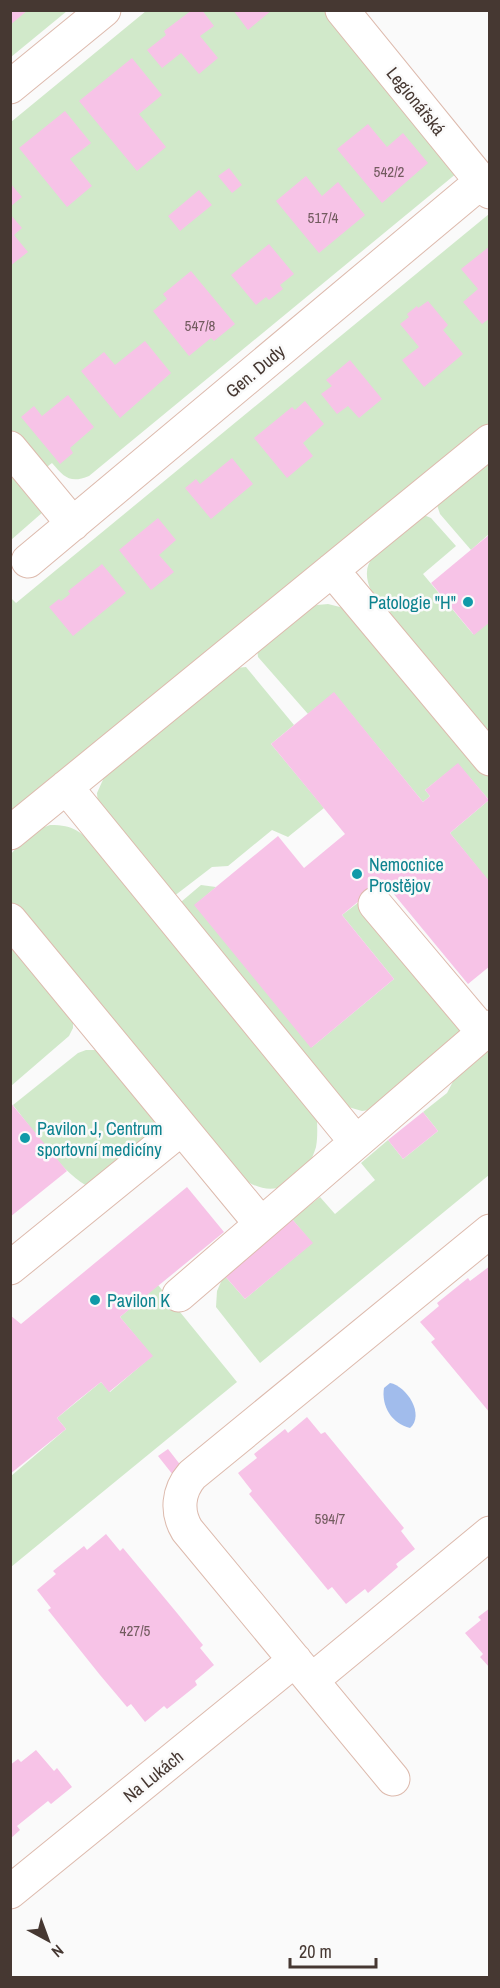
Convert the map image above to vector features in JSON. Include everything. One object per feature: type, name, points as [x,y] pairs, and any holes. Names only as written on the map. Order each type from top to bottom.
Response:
[{"type":"street","points":[[10,87],[104,10]]},
{"type":"street","name":"Legionářská","points":[[342,10],[485,187]]},
{"type":"street","name":"Gen. Dudy","points":[[28,561],[485,187]]},
{"type":"street","points":[[10,832],[489,441]]},
{"type":"street","points":[[10,448],[73,524]]},
{"type":"street","points":[[332,570],[489,759]]},
{"type":"street","points":[[66,787],[356,1142]]},
{"type":"street","points":[[179,1295],[486,1030],[375,904]]},
{"type":"street","points":[[10,920],[261,1224]]},
{"type":"street","points":[[10,1268],[181,1129]]},
{"type":"street","points":[[393,1779],[187,1530],[180,1514],[181,1494],[195,1472],[489,1230]]},
{"type":"street","name":"Na Lukách","points":[[10,1893],[303,1670],[489,1533]]},
{"type":"green space","points":[[11,11],[67,11],[11,57]]},
{"type":"green space","points":[[146,11],[324,11],[457,173],[89,476],[72,479],[64,475],[52,463],[43,470],[11,431],[11,122]]},
{"type":"green space","points":[[489,214],[489,428],[11,815],[10,597],[16,603]]},
{"type":"green space","points":[[489,458],[489,534],[471,550],[440,514],[436,502]]},
{"type":"green space","points":[[10,463],[43,512],[11,540],[10,540]]},
{"type":"green space","points":[[417,512],[431,518],[456,546],[423,574],[473,634],[489,622],[489,739],[377,603],[369,584],[367,572],[379,548]]},
{"type":"green space","points":[[328,604],[348,609],[360,620],[489,777],[489,800],[458,764],[425,790],[430,796],[423,802],[334,693],[308,714],[258,657],[257,649],[307,609]]},
{"type":"green space","points":[[246,667],[294,725],[271,744],[324,808],[288,837],[272,830],[228,866],[212,867],[169,900],[98,806],[97,793],[106,773],[235,668]]},
{"type":"green space","points":[[489,800],[489,882],[450,833]]},
{"type":"green space","points":[[50,825],[66,826],[77,830],[98,848],[317,1114],[316,1147],[304,1171],[295,1180],[286,1186],[263,1188],[240,1176],[11,904],[11,854],[28,837]]},
{"type":"green space","points":[[201,885],[216,887],[195,905],[312,1047],[394,979],[342,915],[359,902],[459,1026],[461,1034],[376,1109],[362,1111],[338,1104],[175,907]]},
{"type":"green space","points":[[10,933],[73,1021],[73,1028],[69,1036],[11,1086]]},
{"type":"green space","points":[[489,1045],[489,1175],[260,1363],[216,1307],[217,1291],[224,1275],[245,1299],[312,1243],[292,1219],[320,1197],[335,1214],[375,1180],[361,1163],[388,1140],[403,1159],[438,1131],[423,1112],[447,1093],[459,1070]]},
{"type":"green space","points":[[86,1050],[102,1050],[155,1116],[153,1133],[91,1188],[60,1163],[13,1105],[78,1053]]},
{"type":"green space","points":[[158,1285],[237,1382],[11,1567],[11,1476],[66,1429],[57,1418],[101,1382],[110,1392],[152,1356],[120,1317]]},
{"type":"water","points":[[390,1383],[402,1389],[412,1402],[416,1416],[410,1428],[398,1423],[386,1408],[384,1388]]},
{"type":"building","points":[[10,10],[28,10],[10,25]]},
{"type":"building","points":[[192,10],[202,10],[214,26],[200,36],[218,58],[199,74],[181,53],[162,68],[147,50],[166,35],[164,31]]},
{"type":"building","points":[[233,10],[272,10],[248,30]]},
{"type":"building","points":[[132,58],[162,95],[139,114],[166,147],[137,171],[79,101]]},
{"type":"building","points":[[65,111],[91,143],[70,159],[92,186],[67,207],[19,148]]},
{"type":"building","points":[[368,124],[387,147],[403,133],[428,163],[382,203],[337,149]]},
{"type":"building","points":[[229,168],[242,185],[232,193],[218,176]]},
{"type":"building","points":[[306,176],[322,196],[338,182],[365,215],[319,253],[276,201]]},
{"type":"building","points":[[10,183],[22,197],[10,207]]},
{"type":"building","points":[[199,190],[212,205],[180,231],[168,216]]},
{"type":"building","points":[[10,214],[22,228],[14,235],[28,252],[10,266]]},
{"type":"building","points":[[269,244],[294,274],[280,285],[283,289],[269,300],[266,297],[256,305],[231,275]]},
{"type":"building","points":[[490,246],[490,318],[482,324],[463,302],[478,289],[461,269]]},
{"type":"building","points":[[191,271],[235,324],[214,341],[211,338],[189,356],[153,311],[167,299],[163,294]]},
{"type":"building","points":[[428,301],[448,325],[443,330],[463,354],[424,387],[402,360],[419,347],[400,324],[409,317],[407,314]]},
{"type":"building","points":[[145,341],[171,373],[120,418],[81,371],[104,352],[115,365]]},
{"type":"building","points":[[350,360],[382,399],[359,418],[348,406],[337,414],[321,394],[332,386],[326,380]]},
{"type":"building","points":[[68,395],[94,427],[70,448],[73,453],[60,464],[21,417],[34,406],[42,416]]},
{"type":"building","points":[[305,401],[324,424],[303,443],[313,456],[287,478],[254,438],[292,407],[295,410]]},
{"type":"building","points":[[232,458],[253,484],[211,519],[185,488],[196,479],[200,484]]},
{"type":"building","points":[[158,518],[176,540],[159,555],[174,572],[151,590],[119,550]]},
{"type":"building","name":"Patologie \"H\"","points":[[490,534],[490,622],[474,635],[431,583]]},
{"type":"building","points":[[102,564],[126,593],[73,636],[49,607],[70,594],[68,591]]},
{"type":"building","name":"Nemocnice Prostějov","points":[[334,692],[423,802],[430,796],[425,790],[458,763],[489,800],[450,833],[490,882],[490,966],[468,984],[383,881],[342,915],[394,979],[311,1048],[194,905],[278,836],[304,868],[345,834],[271,744]]},
{"type":"building","name":"Pavilon J, Centrum sportovní medicíny","points":[[10,1102],[67,1171],[10,1217]]},
{"type":"building","points":[[423,1112],[438,1131],[403,1159],[388,1140]]},
{"type":"building","name":"Pavilon K","points":[[187,1187],[224,1232],[120,1317],[153,1356],[109,1392],[101,1382],[77,1401],[57,1418],[66,1429],[10,1474],[10,1315],[21,1324]]},
{"type":"building","points":[[292,1219],[313,1243],[245,1299],[224,1275]]},
{"type":"building","points":[[490,1266],[490,1413],[431,1342],[435,1339],[420,1322],[439,1306],[437,1303],[468,1278],[470,1281]]},
{"type":"building","points":[[307,1417],[321,1434],[325,1432],[404,1528],[401,1531],[415,1549],[396,1564],[398,1567],[368,1593],[365,1589],[346,1604],[332,1587],[328,1590],[249,1494],[252,1491],[238,1473],[257,1458],[254,1454],[285,1429],[288,1433]]},
{"type":"building","points":[[168,1449],[182,1467],[173,1475],[158,1456]]},
{"type":"building","points":[[106,1534],[120,1551],[123,1548],[177,1613],[203,1645],[200,1648],[214,1665],[195,1681],[197,1685],[167,1709],[164,1706],[145,1722],[131,1704],[127,1707],[100,1675],[48,1610],[51,1608],[37,1590],[56,1574],[53,1571],[84,1546],[87,1550]]},
{"type":"building","points":[[490,1608],[490,1668],[480,1657],[483,1654],[465,1633],[481,1620],[478,1617]]},
{"type":"building","points":[[36,1750],[54,1771],[57,1768],[72,1787],[51,1804],[48,1801],[17,1826],[20,1830],[10,1839],[10,1765],[18,1759],[21,1762]]},
{"type":"place","name":"Patologie \"H\"","points":[[468,602]]},
{"type":"place","name":"Nemocnice Prostějov","points":[[357,874]]},
{"type":"place","name":"Pavilon J, Centrum sportovní medicíny","points":[[25,1138]]},
{"type":"place","name":"Pavilon K","points":[[95,1300]]}]
